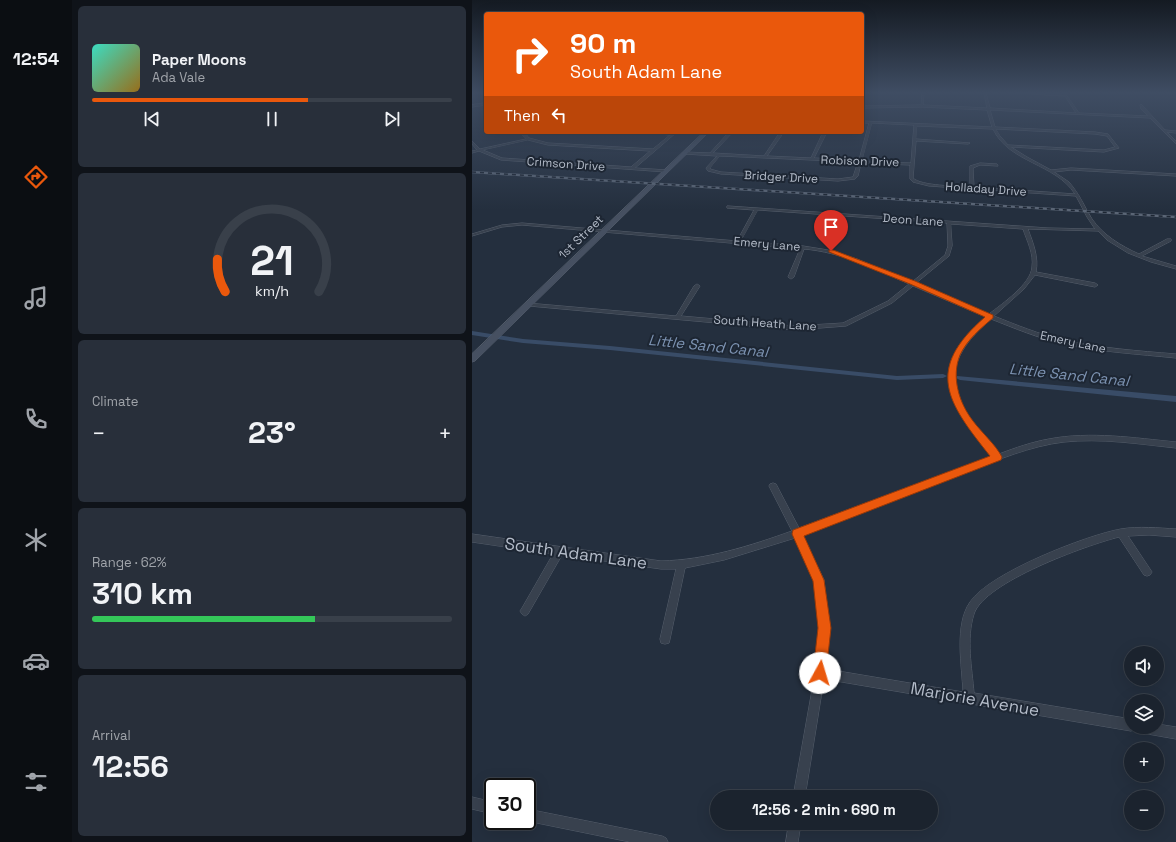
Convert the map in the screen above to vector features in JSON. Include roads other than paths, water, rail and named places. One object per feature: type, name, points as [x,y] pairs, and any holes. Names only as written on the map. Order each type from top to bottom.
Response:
[{"type":"main road","name":"1st Street","points":[[472,359],[705,134]]},
{"type":"street","points":[[860,161],[868,132]]},
{"type":"street","points":[[912,164],[915,132]]},
{"type":"street","points":[[996,132],[998,137],[1007,146],[1050,171],[1070,185],[1091,221],[1099,230],[1120,246],[1176,268]]},
{"type":"street","points":[[1007,146],[1104,150],[1117,148],[1108,135],[1096,132]]},
{"type":"street","points":[[1166,132],[1176,143]]},
{"type":"street","points":[[524,134],[528,139]]},
{"type":"street","points":[[632,168],[673,134]]},
{"type":"street","points":[[711,154],[729,134]]},
{"type":"street","points":[[765,157],[781,134]]},
{"type":"street","points":[[812,160],[824,134]]},
{"type":"street","points":[[472,152],[528,139],[548,144],[654,150]]},
{"type":"street","points":[[915,140],[968,143]]},
{"type":"street","name":"Crimson Drive","points":[[472,142],[479,150],[496,158],[512,161],[666,171]]},
{"type":"street","name":"Robison Drive","points":[[685,153],[912,164]]},
{"type":"street","name":"Bridger Drive","points":[[719,155],[708,168],[709,170],[720,173],[838,180],[854,178],[856,176],[860,161]]},
{"type":"street","name":"Holladay Drive","points":[[912,164],[911,178],[914,181],[929,185],[1077,195]]},
{"type":"street","points":[[972,187],[971,167],[980,164],[997,165]]},
{"type":"street","points":[[1050,171],[1071,169],[1176,175]]},
{"type":"street","name":"Deon Lane","points":[[728,207],[1025,228],[1099,230]]},
{"type":"street","points":[[739,241],[757,209]]},
{"type":"street","name":"South Heath Lane","points":[[529,304],[794,328],[844,325],[890,302],[947,256],[950,246],[949,222]]},
{"type":"street","name":"Emery Lane","points":[[472,235],[502,226],[522,224],[603,232],[739,241],[831,251],[1029,332],[1082,346],[1176,356]]},
{"type":"street","points":[[997,457],[968,422],[957,402],[952,382],[952,370],[957,354],[975,330],[1030,279],[1034,273],[1034,258],[1025,228]]},
{"type":"street","points":[[1140,255],[1169,240]]},
{"type":"street","points":[[791,277],[803,247]]},
{"type":"street","points":[[1034,273],[1095,285]]},
{"type":"street","points":[[678,317],[697,286]]},
{"type":"street","name":"South Adam Lane","points":[[472,538],[661,565],[681,566],[713,559],[797,534],[997,457],[1050,442],[1091,438],[1127,440],[1176,446]]},
{"type":"street","points":[[773,486],[818,580],[824,628],[820,673],[800,790]]},
{"type":"street","points":[[969,698],[966,622],[972,606],[983,594],[1029,566],[1084,543],[1121,533],[1147,531],[1176,533]]},
{"type":"street","points":[[1121,533],[1147,572]]},
{"type":"street","points":[[525,611],[559,551]]},
{"type":"street","points":[[665,639],[681,566]]},
{"type":"street","name":"Marjorie Avenue","points":[[820,673],[1124,724]]},
{"type":"street","points":[[1164,731],[1176,733]]},
{"type":"street","points":[[472,803],[484,806]]},
{"type":"street","points":[[536,817],[662,842]]},
{"type":"street","points":[[792,842],[794,830]]},
{"type":"waterway","name":"Little Sand Canal","points":[[472,333],[489,337],[523,341],[610,348],[897,378],[943,376]]},
{"type":"waterway","name":"Little Sand Canal","points":[[960,378],[1176,399]]},
{"type":"railway","points":[[472,172],[1176,217]]}]
